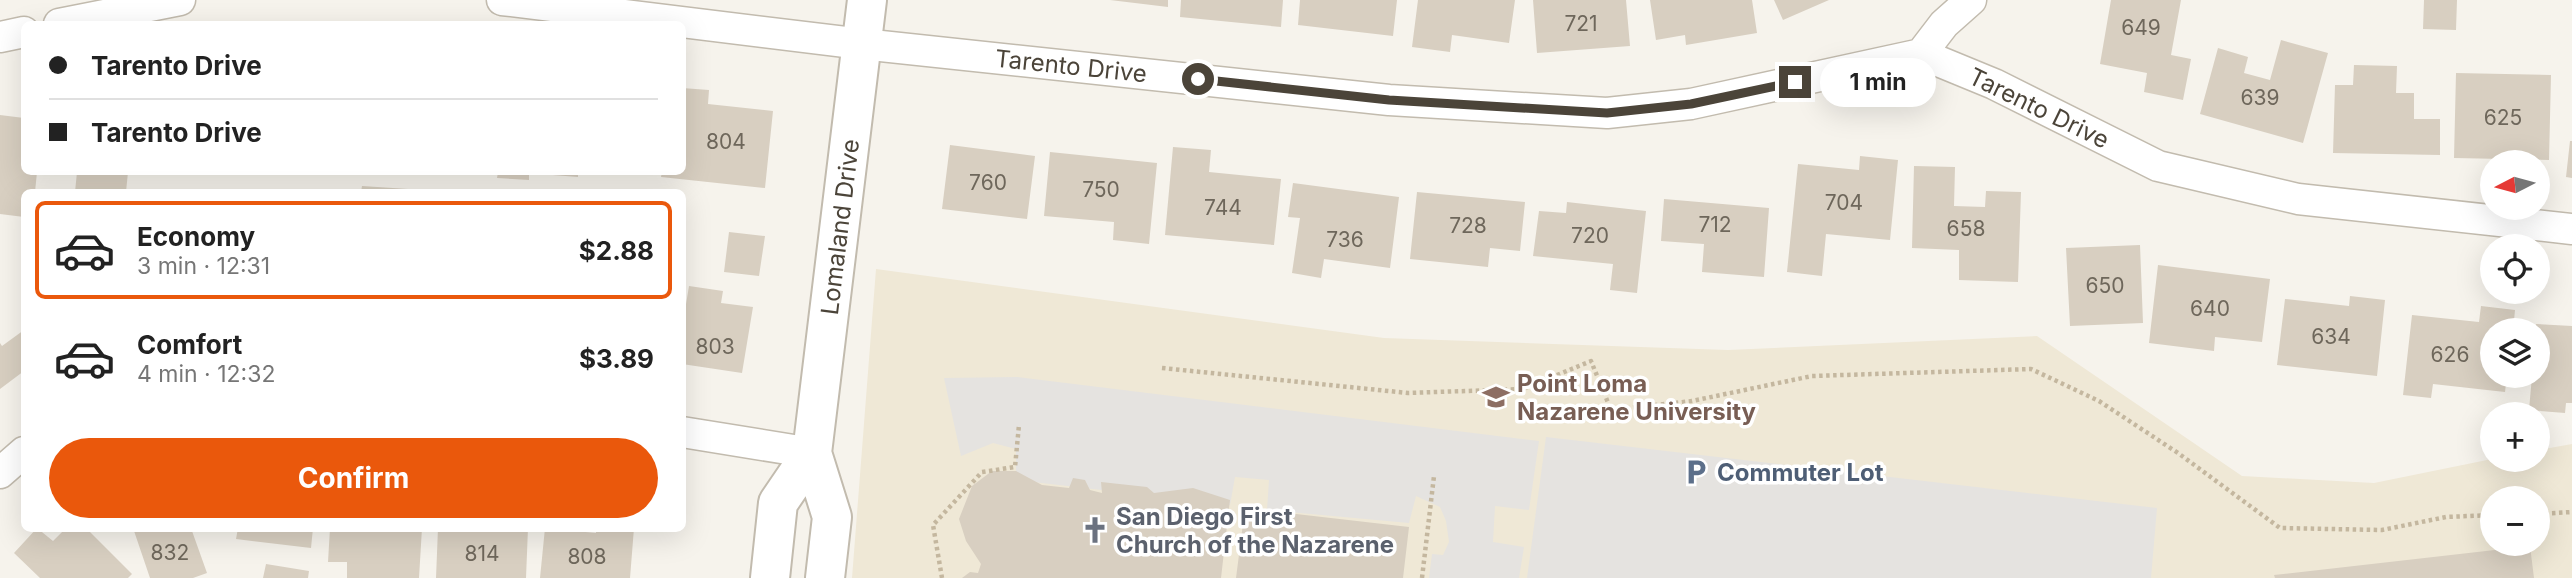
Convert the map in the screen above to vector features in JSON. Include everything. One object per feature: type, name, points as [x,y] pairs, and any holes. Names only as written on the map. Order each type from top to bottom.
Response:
[{"type":"street","points":[[74,21],[180,0]]},
{"type":"street","name":"Tarento Drive","points":[[502,0],[674,21]]},
{"type":"street","name":"Lomaland Drive","points":[[825,578],[832,517],[813,453],[867,0]]},
{"type":"street","points":[[1921,54],[1944,24],[1971,0]]},
{"type":"street","name":"Tarento Drive","points":[[686,22],[1389,100],[1607,113],[1691,104],[1921,54],[1994,84],[2158,166],[2298,199],[2572,229]]},
{"type":"street","points":[[0,37],[21,33]]},
{"type":"street","points":[[686,433],[813,453]]},
{"type":"street","name":"Lomaland Drive","points":[[770,578],[778,503],[813,453]]},
{"type":"street","points":[[0,473],[21,455]]},
{"type":"path","points":[[1162,368],[1408,393],[1523,389],[1591,361],[1611,410],[1692,401],[1812,376],[2031,369],[2099,401],[2178,453],[2280,528],[2382,530],[2446,517],[2480,516]]},
{"type":"path","points":[[942,578],[933,525],[982,472],[1015,467],[1018,425]]},
{"type":"path","points":[[1422,578],[1434,476]]},
{"type":"path","points":[[2550,513],[2572,512]]},
{"type":"shaded area","name":"Point Loma Nazarene University","points":[[876,269],[1384,338],[1728,350],[2037,336],[2242,476],[2374,483],[2480,461],[2480,472],[2550,472],[2550,448],[2572,444],[2572,578],[852,578]]},
{"type":"shaded area","points":[[1017,377],[1539,441],[1529,510],[1495,506],[1493,542],[1524,547],[1519,578],[1429,578],[1432,554],[1443,555],[1449,542],[1446,521],[1440,507],[1416,496],[1409,523],[1267,510],[1269,480],[1235,477],[1230,505],[1016,480],[1016,449],[993,443],[961,456],[944,378]]},
{"type":"shaded area","name":"Commuter Lot","points":[[1546,437],[2157,508],[2151,578],[1527,578]]},
{"type":"building","points":[[1110,0],[1168,0],[1168,7]]},
{"type":"building","points":[[1181,0],[1283,0],[1281,27],[1180,17]]},
{"type":"building","points":[[1300,0],[1397,0],[1393,36],[1298,25]]},
{"type":"building","points":[[1418,0],[1515,0],[1509,43],[1452,35],[1450,52],[1412,47]]},
{"type":"building","points":[[1533,0],[1626,0],[1630,46],[1537,53]]},
{"type":"building","points":[[1650,0],[1752,0],[1757,33],[1686,45],[1685,35],[1656,40]]},
{"type":"building","points":[[1774,0],[1829,0],[1783,20]]},
{"type":"building","points":[[2111,0],[2181,0],[2171,55],[2191,59],[2183,100],[2144,92],[2147,73],[2100,64]]},
{"type":"building","points":[[2424,0],[2457,0],[2456,30],[2423,29]]},
{"type":"building","points":[[2281,40],[2328,53],[2303,143],[2200,114],[2218,48],[2248,57],[2244,73],[2270,80]]},
{"type":"building","points":[[2354,65],[2397,66],[2396,93],[2414,93],[2414,119],[2440,119],[2440,155],[2333,153],[2335,85],[2353,85]]},
{"type":"building","points":[[2456,73],[2551,75],[2549,150],[2480,150],[2480,159],[2454,158]]},
{"type":"building","points":[[686,88],[709,90],[708,104],[773,111],[765,188],[661,177],[686,175]]},
{"type":"building","points":[[0,115],[21,118],[21,175],[37,175],[35,189],[21,189],[21,217],[0,214]]},
{"type":"building","points":[[2572,141],[2572,178],[2566,177]]},
{"type":"building","points":[[950,145],[1035,156],[1027,219],[942,209]]},
{"type":"building","points":[[1173,147],[1211,150],[1209,172],[1281,179],[1274,245],[1165,235]]},
{"type":"building","points":[[1050,152],[1157,163],[1149,244],[1113,240],[1114,222],[1044,216]]},
{"type":"building","points":[[1860,156],[1898,160],[1890,240],[1826,234],[1822,276],[1787,272],[1798,164],[1859,170]]},
{"type":"building","points":[[1914,166],[1955,167],[1954,206],[1985,207],[1986,191],[2021,192],[2018,282],[1959,280],[1959,250],[1912,248]]},
{"type":"building","points":[[77,175],[128,175],[126,189],[75,189]]},
{"type":"building","points":[[498,175],[529,175],[529,180],[497,178]]},
{"type":"building","points":[[1293,183],[1399,197],[1390,268],[1324,259],[1321,278],[1292,273],[1300,218],[1288,217]]},
{"type":"building","points":[[362,186],[408,189],[362,189]]},
{"type":"building","points":[[1417,192],[1525,202],[1520,251],[1490,248],[1488,267],[1410,259]]},
{"type":"building","points":[[1664,199],[1769,208],[1764,277],[1702,272],[1704,244],[1661,241]]},
{"type":"building","points":[[1567,202],[1646,211],[1637,293],[1610,290],[1613,264],[1533,256],[1539,211],[1566,213]]},
{"type":"building","points":[[729,232],[765,236],[759,276],[724,272]]},
{"type":"building","points":[[2140,245],[2143,323],[2070,326],[2066,248]]},
{"type":"building","points":[[2158,265],[2270,279],[2262,342],[2215,337],[2214,351],[2149,343]]},
{"type":"building","points":[[689,286],[723,291],[721,303],[753,307],[742,373],[686,365],[686,304]]},
{"type":"building","points":[[2350,296],[2385,300],[2377,376],[2277,365],[2285,299],[2349,306]]},
{"type":"building","points":[[2481,306],[2515,310],[2514,318],[2480,318],[2480,388],[2506,388],[2505,392],[2433,384],[2431,398],[2403,395],[2412,315],[2479,322]]},
{"type":"building","points":[[2550,325],[2572,326],[2572,403],[2566,403],[2565,413],[2550,412],[2550,402],[2530,402],[2531,388],[2550,388]]},
{"type":"building","points":[[21,332],[21,373],[0,389],[0,343],[2,346]]},
{"type":"building","name":"San Diego First Church of the Nazarene","points":[[992,471],[1016,471],[1042,485],[1069,488],[1073,478],[1085,480],[1090,490],[1102,493],[1101,482],[1147,487],[1154,493],[1193,488],[1230,500],[1221,578],[962,578],[970,572],[978,573],[981,564],[966,541],[959,519],[972,486]]},
{"type":"building","name":"San Diego First Church of the Nazarene","points":[[1245,508],[1409,527],[1403,578],[1236,578]]},
{"type":"building","points":[[33,532],[42,532],[53,541],[62,532],[90,532],[132,574],[128,578],[40,578],[14,553]]},
{"type":"building","points":[[134,532],[192,532],[207,573],[193,578],[150,578]]},
{"type":"building","points":[[237,532],[313,532],[311,548],[236,539]]},
{"type":"building","points":[[330,532],[422,532],[419,578],[347,578],[347,562],[328,562]]},
{"type":"building","points":[[438,532],[528,532],[526,578],[436,578]]},
{"type":"building","points":[[545,532],[634,532],[630,578],[540,578]]},
{"type":"building","points":[[2480,552],[2480,556],[2531,556],[2534,578],[2275,578],[2274,575]]},
{"type":"building","points":[[266,564],[309,571],[308,578],[263,578]]},
{"type":"place","name":"Point Loma Nazarene University","points":[[1496,397]]},
{"type":"place","name":"Commuter Lot","points":[[1696,472]]},
{"type":"place","name":"San Diego First Church of the Nazarene","points":[[1095,530]]},
{"type":"route","points":[[1198,79],[1389,100],[1607,113],[1691,104],[1795,82]]}]
